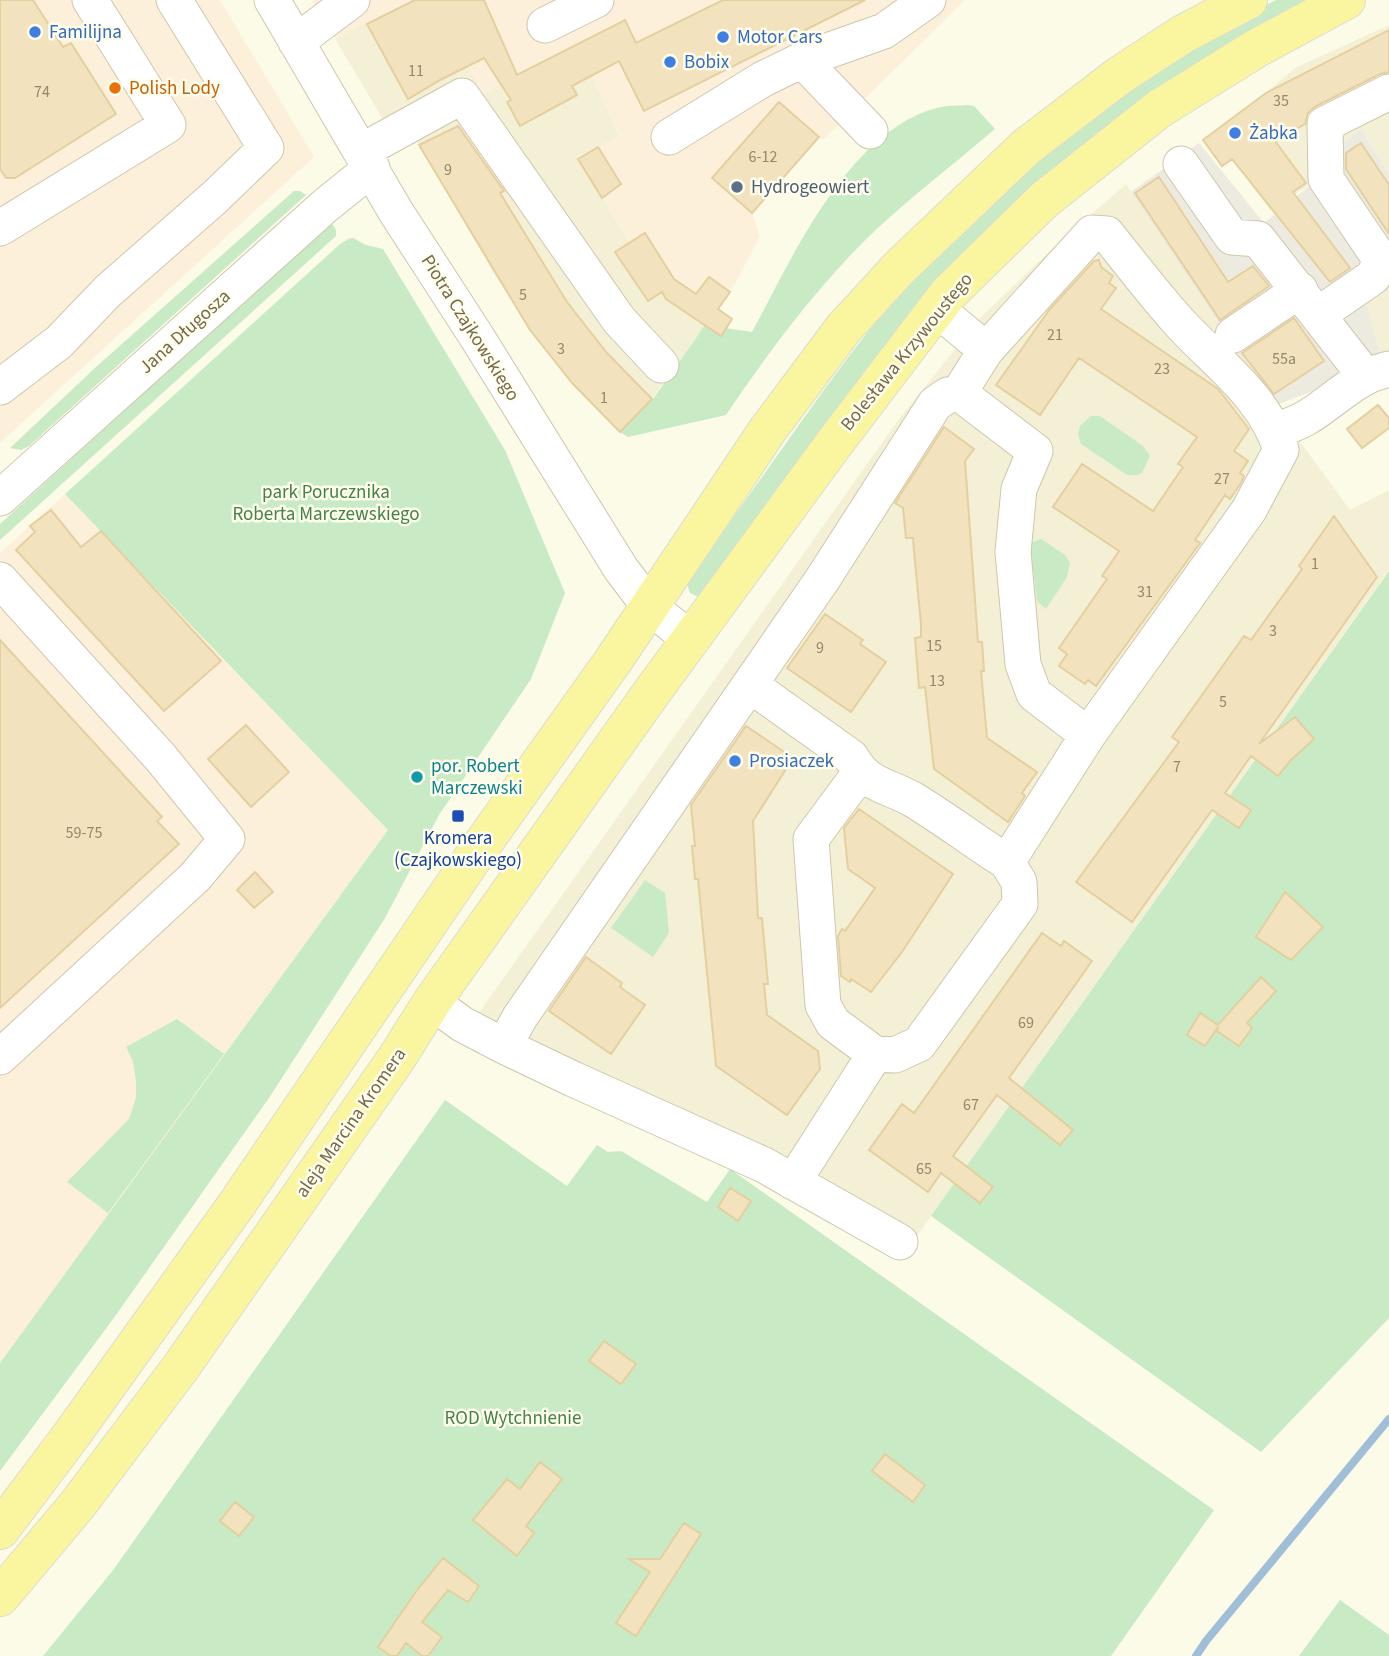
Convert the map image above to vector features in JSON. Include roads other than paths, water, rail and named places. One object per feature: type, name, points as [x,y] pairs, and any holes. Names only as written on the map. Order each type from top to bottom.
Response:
[{"type":"main road","points":[[0,1530],[237,1204],[467,866],[608,668],[767,431],[843,329],[899,268],[1026,147],[1120,75],[1183,34],[1248,0]]},
{"type":"main road","name":"Bolesława Krzywoustego","points":[[690,639],[736,580],[833,444],[948,294],[1044,200],[1159,109],[1258,48],[1346,0]]},
{"type":"main road","name":"aleja Marcina Kromera","points":[[0,1597],[78,1504],[181,1367],[396,1059],[432,1002],[690,639]]},
{"type":"street","points":[[0,228],[168,125],[90,0]]},
{"type":"street","points":[[0,387],[59,342],[108,291],[214,198],[265,148],[174,0]]},
{"type":"street","name":"Piotra Czajkowskiego","points":[[272,0],[396,212],[621,569],[649,606],[690,639]]},
{"type":"street","points":[[296,42],[352,0]]},
{"type":"street","points":[[545,25],[596,0]]},
{"type":"street","points":[[669,137],[763,79],[802,60],[884,31],[928,0]]},
{"type":"street","points":[[802,60],[870,131]]},
{"type":"street","points":[[1233,335],[1373,277],[1379,265],[1378,256],[1326,179],[1325,124],[1389,92]]},
{"type":"street","name":"Jana Długosza","points":[[2,492],[326,205],[367,159],[462,96],[619,320],[661,365]]},
{"type":"street","points":[[1181,164],[1232,237],[1258,239],[1309,302],[1378,373],[1305,420],[1282,428]]},
{"type":"street","points":[[959,393],[986,350],[1092,233],[1107,234],[1178,322],[1282,428],[1281,450],[1249,510],[1088,736],[1007,863]]},
{"type":"street","points":[[937,309],[986,350]]},
{"type":"street","points":[[504,1046],[520,1017],[822,580],[935,404],[948,395],[959,393],[1035,450],[1019,489],[1013,552],[1023,664],[1034,694],[1088,736]]},
{"type":"street","points":[[0,1057],[195,877],[227,839],[161,758],[2,585]]},
{"type":"street","points":[[750,685],[851,757],[860,773],[911,799],[1007,863],[1019,882],[1020,904],[919,1044],[895,1055],[875,1054],[833,1023],[823,1005],[811,839],[860,773]]},
{"type":"street","points":[[432,1002],[462,1024],[504,1046],[764,1165],[900,1242]]},
{"type":"street","points":[[793,1181],[875,1054]]},
{"type":"waterway","points":[[1196,1656],[1389,1419]]},
{"type":"place","name":"Familijna","points":[[35,32]]},
{"type":"place","name":"Motor Cars","points":[[723,37]]},
{"type":"place","name":"Bobix","points":[[670,62]]},
{"type":"place","name":"Polish Lody","points":[[115,88]]},
{"type":"place","name":"Żabka","points":[[1235,133]]},
{"type":"place","name":"Hydrogeowiert","points":[[737,187]]},
{"type":"place","name":"Prosiaczek","points":[[735,761]]},
{"type":"place","name":"por. Robert Marczewski","points":[[417,777]]},
{"type":"place","name":"Kromera (Czajkowskiego)","points":[[458,816]]},
{"type":"park label","name":"park Porucznika Roberta Marczewskiego","points":[[326,503]]},
{"type":"park label","name":"ROD Wytchnienie","points":[[513,1418]]}]
